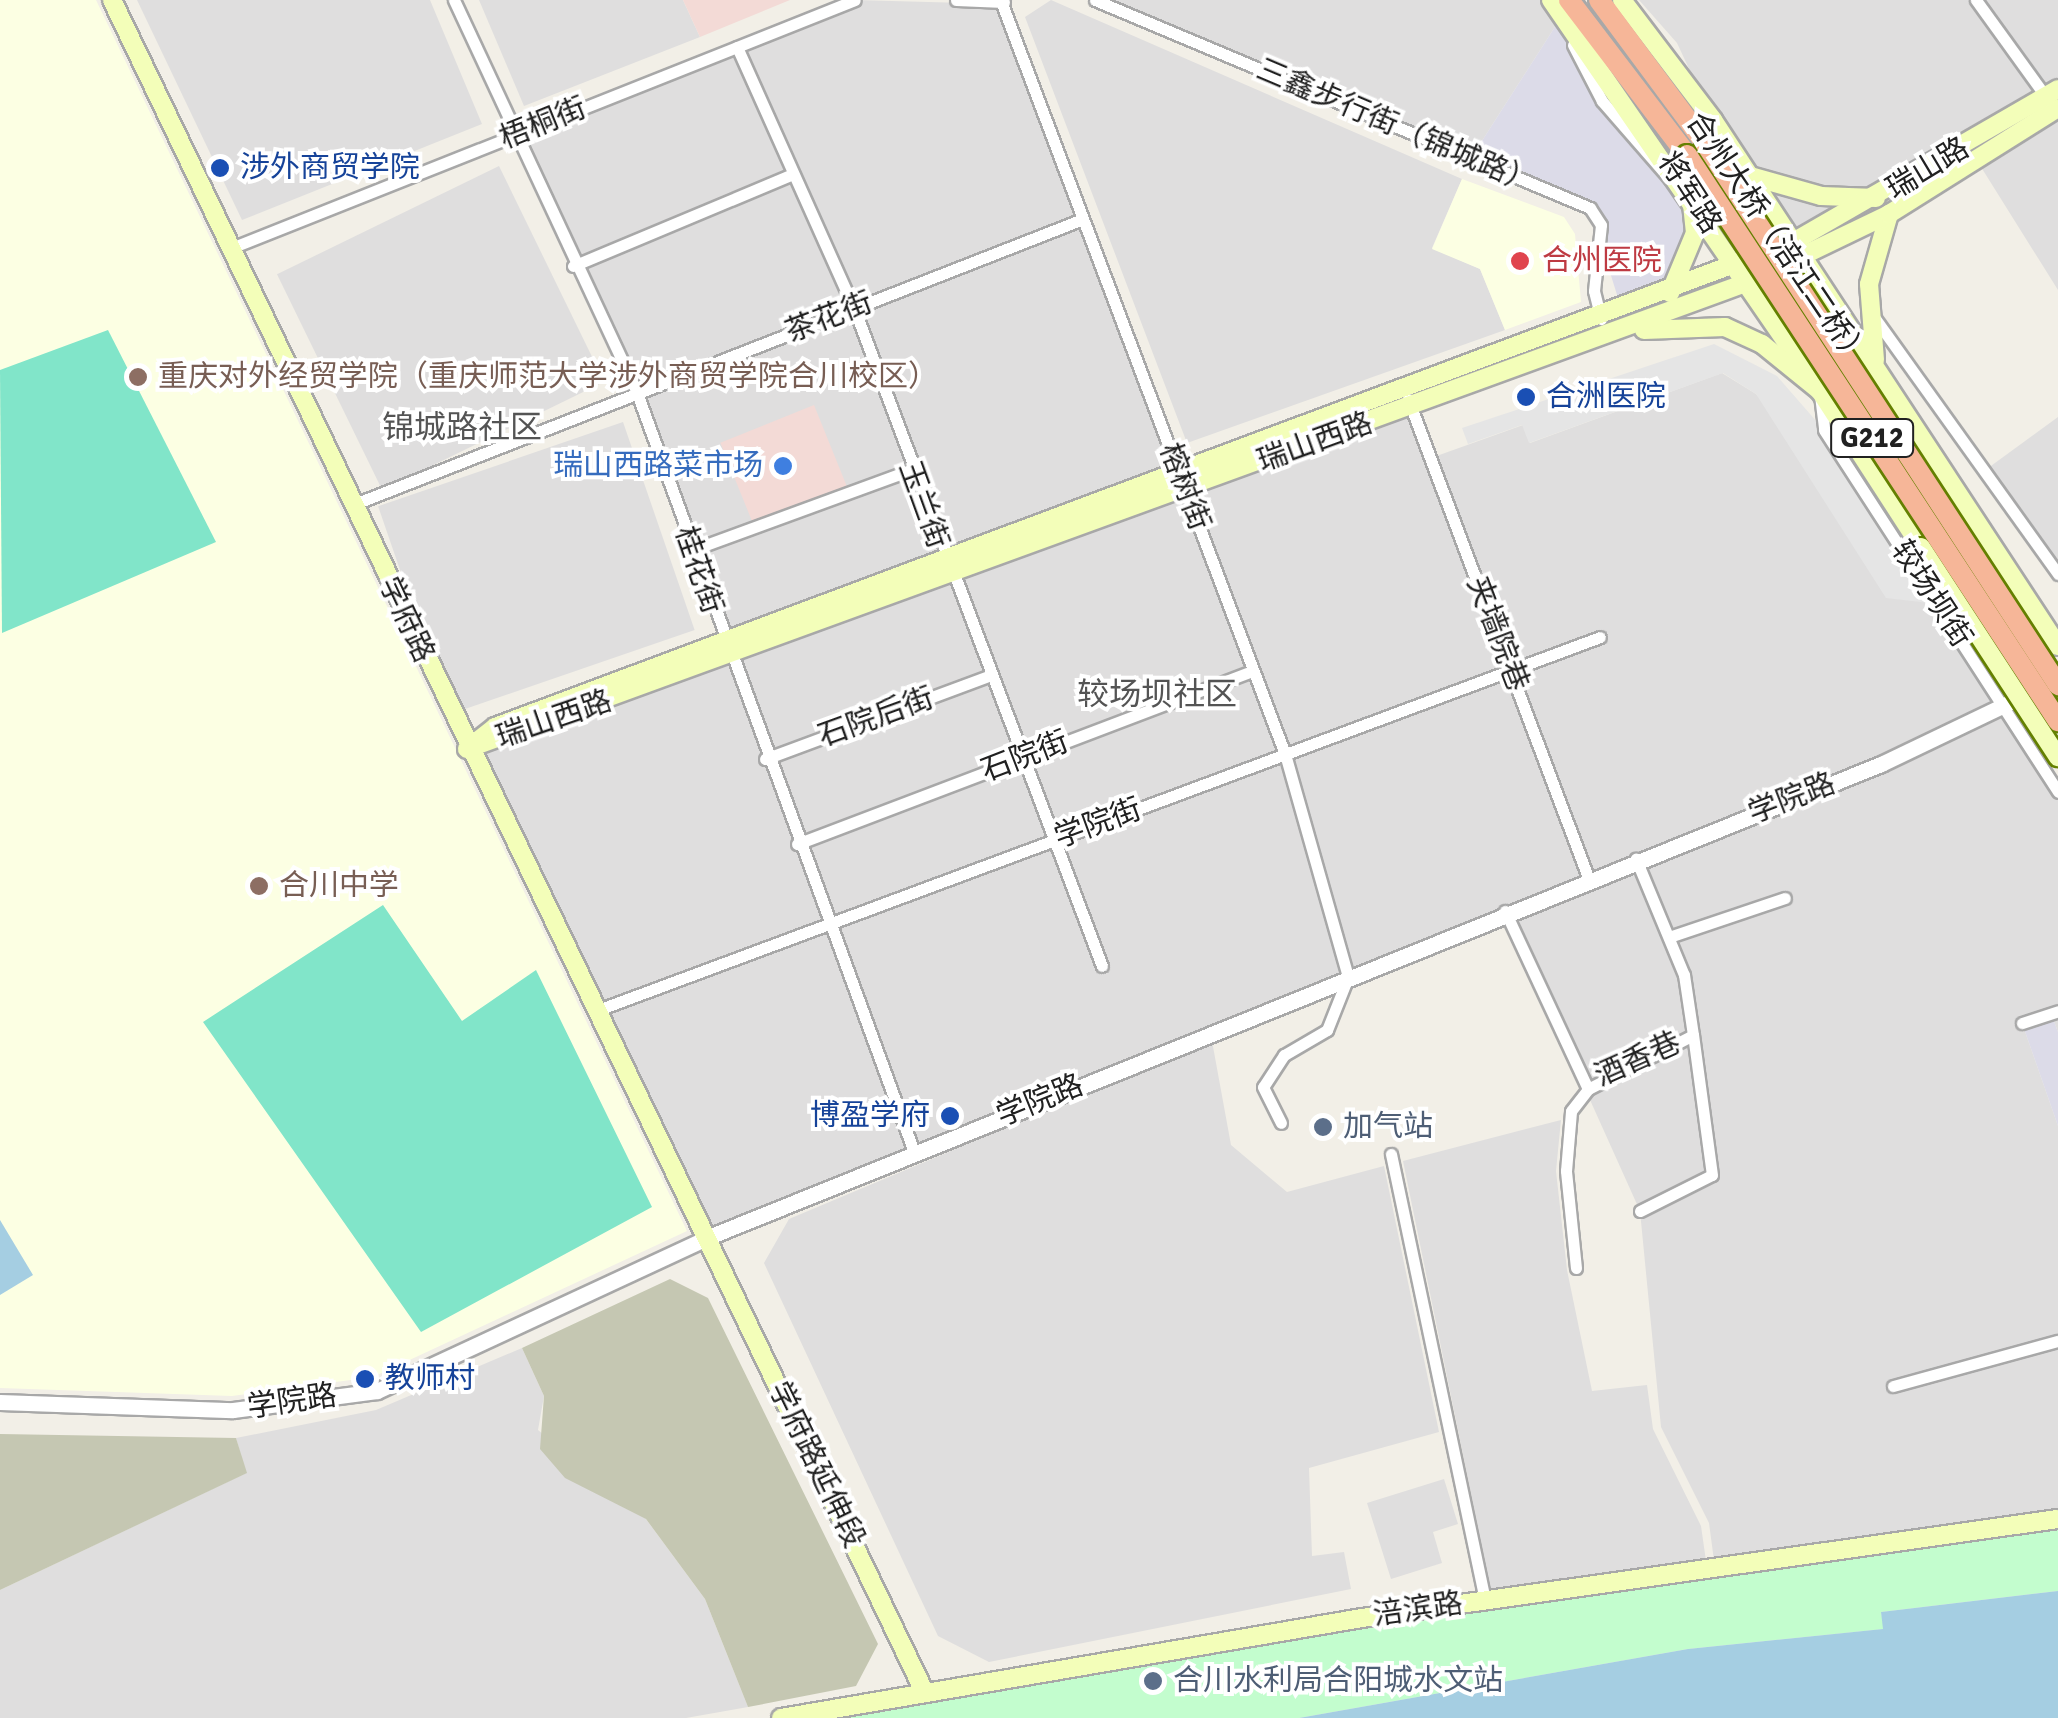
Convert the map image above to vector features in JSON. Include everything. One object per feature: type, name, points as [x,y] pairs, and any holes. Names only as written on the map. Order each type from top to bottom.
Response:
[{"type":"highway","name":"合州大桥（涪江二桥）","points":[[1600,0],[1706,143],[2058,682]]},
{"type":"highway","name":"合州大桥（涪江二桥）","points":[[1564,9],[1687,155],[2058,721]]},
{"type":"main road","name":"学府路","points":[[112,0],[467,749],[706,1238]]},
{"type":"main road","name":"将军路","points":[[1551,0],[1564,9],[1692,196],[2058,757]]},
{"type":"main road","name":"将军路","points":[[1622,0],[1750,176],[2058,646]]},
{"type":"main road","name":"瑞山路","points":[[1804,258],[2055,105]]},
{"type":"main road","points":[[1750,176],[1821,196],[1886,206],[1874,254],[1872,314],[1876,365]]},
{"type":"main road","points":[[1670,292],[1695,233],[1692,196]]},
{"type":"main road","name":"瑞山路","points":[[1793,242],[1886,206]]},
{"type":"main road","name":"瑞山西路","points":[[1608,326],[1670,292],[1793,242]]},
{"type":"main road","name":"瑞山西路","points":[[467,749],[725,650],[1608,326],[1748,282],[1804,258]]},
{"type":"main road","points":[[1608,326],[1725,327],[1820,391]]},
{"type":"main road","name":"学府路延伸段","points":[[706,1238],[925,1693]]},
{"type":"main road","name":"涪滨路","points":[[780,1718],[1485,1601],[2058,1519]]},
{"type":"street","name":"桂花街","points":[[454,0],[511,136],[637,393],[764,759],[914,1152]]},
{"type":"street","name":"梧桐街","points":[[231,248],[855,0]]},
{"type":"street","points":[[956,0],[1005,2]]},
{"type":"street","name":"三鑫步行街（锦城路）","points":[[1095,0],[1590,208],[1602,225],[1594,290],[1608,326]]},
{"type":"street","points":[[1976,0],[2055,105]]},
{"type":"street","name":"榕树街","points":[[1005,2],[1284,754],[1348,977]]},
{"type":"street","name":"玉兰街","points":[[737,47],[854,308],[946,569],[1102,966]]},
{"type":"street","points":[[573,266],[793,174]]},
{"type":"street","name":"茶花街","points":[[352,504],[1083,219]]},
{"type":"street","points":[[1872,314],[2058,574]]},
{"type":"street","name":"较场坝街","points":[[1820,391],[1824,430],[2058,792]]},
{"type":"street","name":"夹墙院巷","points":[[1408,400],[1588,877]]},
{"type":"street","points":[[692,550],[911,470]]},
{"type":"street","name":"学院街","points":[[595,1011],[1600,637]]},
{"type":"street","name":"石院街","points":[[797,844],[1253,671]]},
{"type":"street","name":"石院后街","points":[[764,759],[988,676]]},
{"type":"street","name":"学院路","points":[[0,1402],[233,1410],[377,1390],[706,1238],[1588,877],[1880,764],[2058,682]]},
{"type":"street","name":"酒香巷","points":[[1505,911],[1588,1088],[1693,1035],[1672,936],[1636,858]]},
{"type":"street","points":[[1672,936],[1785,898]]},
{"type":"street","points":[[1282,1123],[1264,1088],[1284,1056],[1327,1030],[1348,977]]},
{"type":"street","points":[[2022,1023],[2058,1011]]},
{"type":"street","points":[[1640,1210],[1712,1176],[1693,1035]]},
{"type":"street","points":[[1576,1268],[1566,1171],[1572,1111],[1588,1088]]},
{"type":"street","points":[[1392,1154],[1485,1601]]},
{"type":"street","points":[[1893,1386],[2058,1341]]},
{"type":"shaded area","name":"合川中学","points":[[0,0],[96,0],[687,1231],[373,1377],[232,1396],[0,1388]]},
{"type":"shaded area","points":[[137,0],[430,0],[482,124],[242,220]]},
{"type":"shaded area","points":[[479,0],[683,0],[700,37],[524,106]]},
{"type":"shaded area","points":[[683,0],[790,0],[700,37]]},
{"type":"shaded area","points":[[855,0],[1002,4],[1179,474],[723,643],[637,393],[511,136]]},
{"type":"shaded area","points":[[1051,0],[1462,179],[1432,248],[1480,269],[1505,330],[1187,443],[1025,17]]},
{"type":"shaded area","points":[[1095,0],[1551,0],[1560,19],[1471,158]]},
{"type":"shaded area","points":[[1639,0],[2058,0],[2058,89],[1793,242],[1713,120],[1677,43]]},
{"type":"shaded area","points":[[1560,19],[1602,101],[1658,174],[1692,196],[1695,233],[1670,293],[1618,298],[1590,208],[1471,158]]},
{"type":"shaded area","points":[[2058,108],[2058,290],[1976,159]]},
{"type":"shaded area","points":[[499,166],[604,382],[382,490],[277,274]]},
{"type":"shaded area","name":"合州医院","points":[[1462,179],[1564,217],[1575,234],[1581,302],[1505,330],[1480,269],[1432,249]]},
{"type":"shaded area","points":[[1714,344],[1777,376],[1824,430],[1938,604],[1886,598],[1756,394],[1723,373],[1529,443],[1522,425],[1468,444],[1462,428]]},
{"type":"shaded area","points":[[1722,373],[1756,394],[1938,604],[2058,792],[2058,1032],[2051,1013],[2022,1023],[2058,1126],[2058,1519],[1715,1568],[1709,1523],[1661,1427],[1640,1211],[1505,911],[706,1238],[467,749],[1411,408],[1431,458],[1523,425],[1530,443]]},
{"type":"shaded area","name":"瑞山西路菜市场","points":[[814,405],[849,492],[756,530],[720,443]]},
{"type":"shaded area","points":[[2058,417],[2058,574],[1984,471]]},
{"type":"shaded area","points":[[623,422],[695,630],[450,714],[378,506]]},
{"type":"shaded area","points":[[2051,1013],[2058,1032],[2058,1126],[2022,1023]]},
{"type":"shaded area","points":[[1212,1041],[1231,1145],[1287,1192],[1384,1166],[1439,1432],[1309,1468],[1312,1556],[1344,1552],[1351,1589],[989,1662],[938,1636],[764,1263],[789,1219]]},
{"type":"shaded area","points":[[1561,1120],[1556,1171],[1567,1270],[1592,1391],[1647,1385],[1653,1429],[1701,1526],[1706,1561],[1491,1592],[1403,1161]]},
{"type":"shaded area","points":[[670,1279],[708,1298],[878,1644],[856,1686],[748,1707],[705,1599],[646,1519],[565,1478],[540,1449],[544,1396],[522,1348]]},
{"type":"shaded area","name":"教师村","points":[[522,1348],[544,1396],[538,1430],[646,1519],[705,1599],[748,1707],[686,1718],[0,1718],[0,1590],[246,1473],[236,1438],[376,1410]]},
{"type":"shaded area","points":[[0,1434],[236,1438],[247,1473],[0,1590]]},
{"type":"shaded area","points":[[1444,1479],[1458,1524],[1433,1532],[1442,1563],[1391,1579],[1367,1503]]},
{"type":"green space","points":[[108,330],[216,542],[2,633],[0,370]]},
{"type":"green space","points":[[383,905],[462,1021],[536,970],[652,1207],[421,1332],[203,1022]]},
{"type":"green space","points":[[2058,1519],[2058,1591],[1881,1612],[1884,1629],[1688,1649],[1299,1718],[781,1718],[1362,1618]]},
{"type":"water","points":[[0,1220],[33,1275],[0,1295]]},
{"type":"water","points":[[2058,1591],[2058,1718],[1299,1718],[1688,1649],[1883,1629],[1881,1612]]},
{"type":"place","name":"涉外商贸学院","points":[[220,168]]},
{"type":"place","name":"合州医院","points":[[1520,261]]},
{"type":"place","name":"重庆对外经贸学院（重庆师范大学涉外商贸学院合川校区）","points":[[138,377]]},
{"type":"place","name":"合洲医院","points":[[1526,397]]},
{"type":"place","name":"瑞山西路菜市场","points":[[783,466]]},
{"type":"place","name":"合川中学","points":[[259,886]]},
{"type":"place","name":"博盈学府","points":[[950,1116]]},
{"type":"place","name":"加气站","points":[[1323,1127]]},
{"type":"place","name":"教师村","points":[[365,1379]]},
{"type":"place","name":"合川水利局合阳城水文站","points":[[1153,1681]]},
{"type":"district","name":"锦城路社区","points":[[462,428]]},
{"type":"district","name":"较场坝社区","points":[[1157,695]]}]
